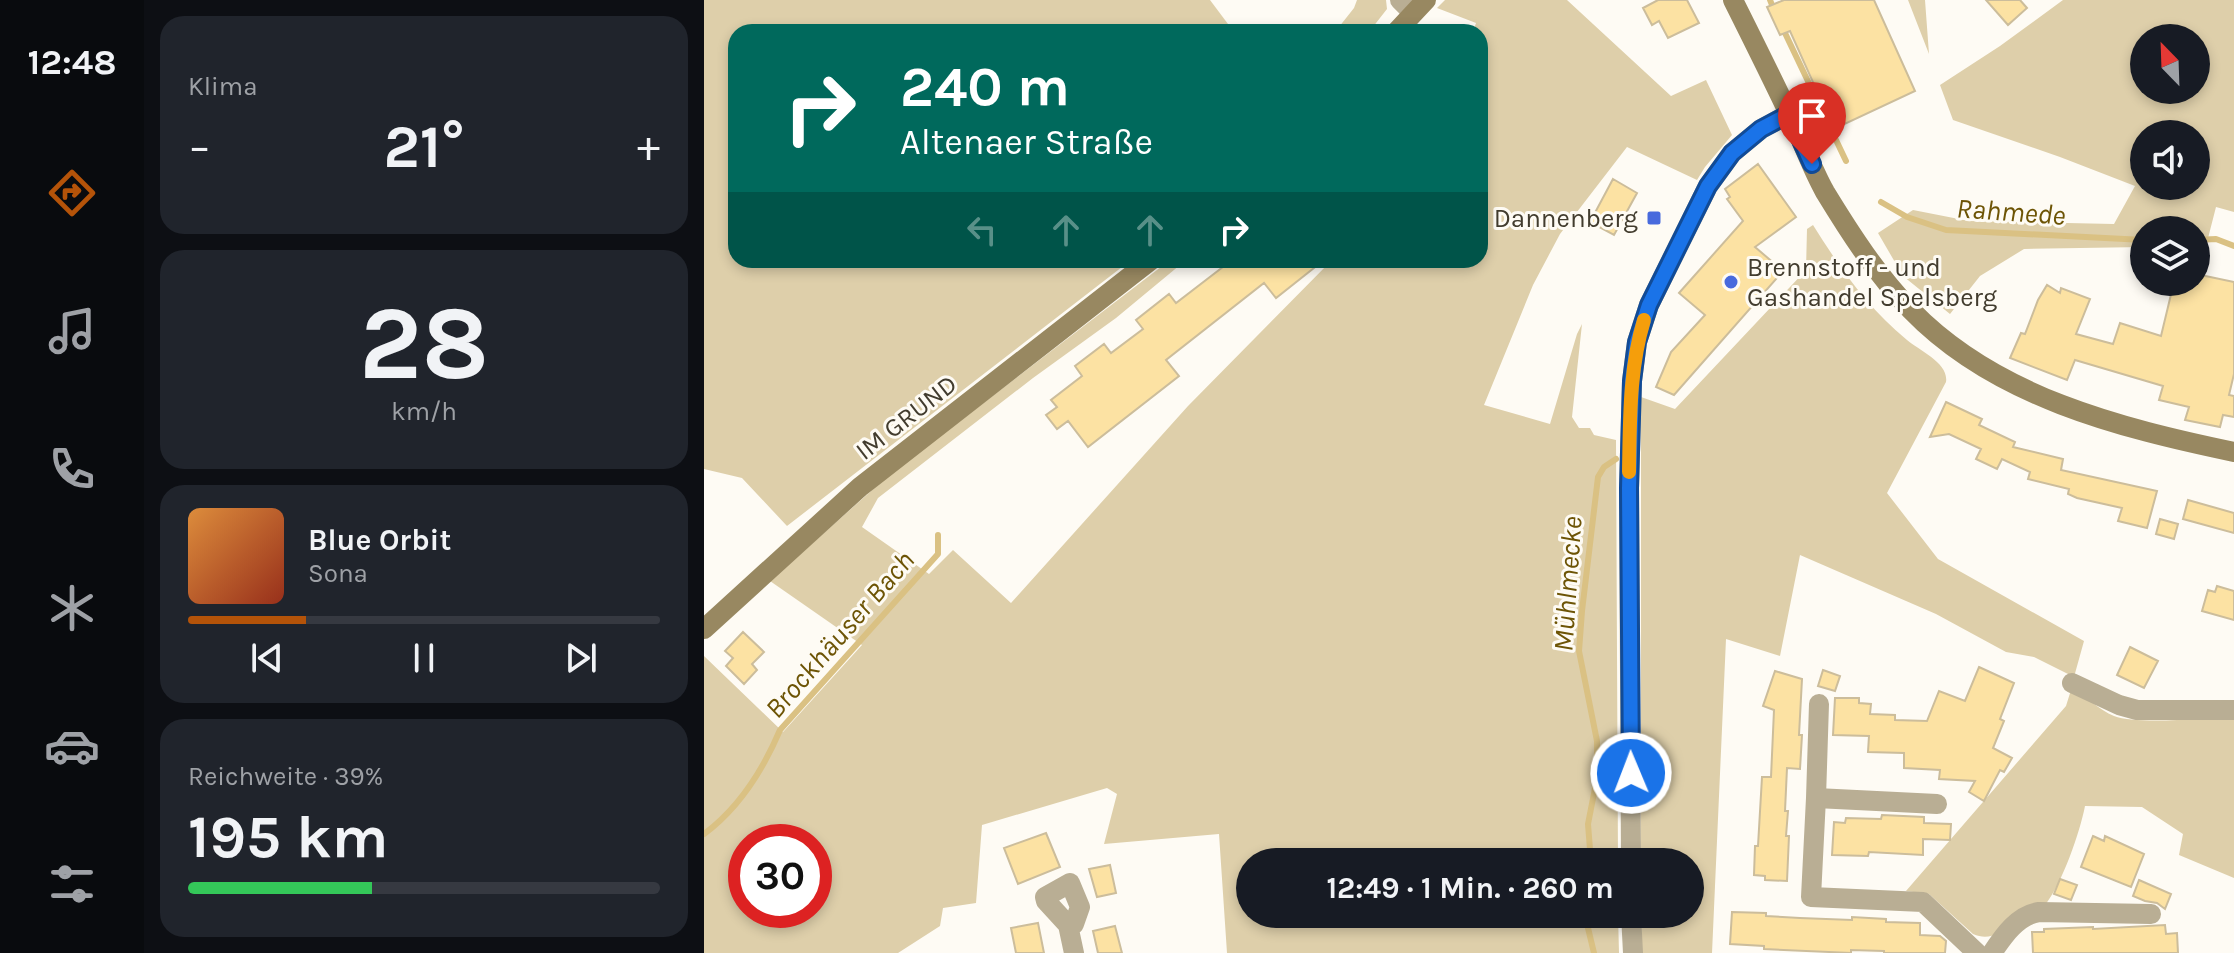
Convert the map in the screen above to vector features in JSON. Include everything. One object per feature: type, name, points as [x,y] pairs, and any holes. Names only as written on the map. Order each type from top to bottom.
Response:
[{"type":"main road","points":[[1733,0],[1824,189],[1872,265],[1912,311],[1944,339],[1983,366],[2064,406],[2135,429],[2234,452]]},
{"type":"main road","points":[[1401,24],[1413,4]]},
{"type":"main road","name":"IM GRUND","points":[[704,629],[860,487],[1141,268]]},
{"type":"street","points":[[1631,848],[1629,488],[1632,381],[1637,342],[1649,305],[1708,186],[1732,153],[1761,129],[1789,114]]},
{"type":"street","points":[[2072,683],[2137,710],[2234,710]]},
{"type":"street","points":[[1819,704],[1811,897],[1923,902],[1977,953]]},
{"type":"street","points":[[1816,798],[1937,804]]},
{"type":"street","points":[[1992,953],[2000,940],[2027,914],[2151,914]]},
{"type":"street","points":[[1068,925],[1074,953]]},
{"type":"street","points":[[1632,928],[1633,953]]},
{"type":"shaded area","points":[[704,0],[1210,0],[1228,24],[728,24],[728,268],[1121,268],[787,526],[742,478],[704,469]]},
{"type":"shaded area","points":[[1357,0],[1386,0],[1387,9],[1375,24],[1341,24]]},
{"type":"shaded area","points":[[1445,0],[1567,0],[1671,96],[1706,80],[1732,135],[1697,180],[1627,147],[1560,234],[1533,285],[1484,405],[1550,424],[1582,324],[1572,417],[1579,428],[1590,428],[1594,435],[1616,440],[1618,848],[1236,848],[1236,928],[1618,928],[1619,953],[1227,953],[1219,834],[1104,844],[1117,794],[1107,788],[982,825],[976,903],[943,908],[940,926],[898,953],[704,953],[704,656],[783,732],[862,645],[770,581],[888,476],[1160,268],[1176,268],[1116,318],[878,498],[862,527],[929,574],[953,550],[1011,603],[1188,406],[1324,268],[1488,268],[1488,24],[1476,24],[1437,8]]},
{"type":"shaded area","points":[[1908,0],[1925,0],[1929,54]]},
{"type":"shaded area","points":[[2063,0],[2234,0],[2234,212],[2216,207],[2210,230],[2210,216],[2130,216],[2130,247],[2024,249],[1980,276],[1950,314],[1903,276],[1878,233],[1913,210],[1969,221],[2114,224],[2130,195],[2130,200],[2210,200],[2210,120],[2130,120],[2130,184],[1953,120],[1940,85]]},
{"type":"shaded area","points":[[1813,225],[1867,300],[1907,340],[1938,363],[1946,375],[1946,382],[1887,493],[1938,559],[2084,641],[2074,677],[2034,657],[2006,652],[1936,614],[1800,555],[1780,656],[1726,639],[1712,953],[1642,953],[1641,928],[1704,928],[1704,848],[1641,848],[1641,397],[1675,409],[1806,270],[1807,229]]},
{"type":"shaded area","points":[[2071,690],[2114,716],[2125,719],[2155,721],[2234,717],[2234,878],[2179,855],[2183,834],[2142,807],[2085,806],[2070,857],[2045,905],[1994,935],[1984,937],[1973,934],[1929,894],[1906,891],[2066,706]]},
{"type":"building","points":[[1658,0],[1687,0],[1699,23],[1668,38],[1659,21],[1652,25],[1643,8]]},
{"type":"building","points":[[1784,0],[1874,0],[1915,91],[1834,129],[1790,31],[1780,35],[1767,7]]},
{"type":"building","points":[[1986,0],[2020,0],[2027,8],[2008,25]]},
{"type":"building","name":"Brennstoff - und Gashandel Spelsberg","points":[[1758,164],[1796,217],[1755,247],[1783,271],[1674,395],[1656,387],[1671,352],[1705,315],[1679,293],[1743,221],[1727,199],[1730,197],[1725,189]]},
{"type":"building","points":[[1613,179],[1637,193],[1614,235],[1590,222]]},
{"type":"building","points":[[1222,268],[1314,268],[1276,298],[1264,283],[1166,360],[1179,376],[1088,447],[1068,421],[1057,429],[1046,415],[1057,407],[1051,400],[1082,376],[1075,366],[1104,344],[1111,353],[1143,329],[1136,320],[1169,294],[1176,303]]},
{"type":"building","points":[[2210,277],[2234,282],[2234,374],[2229,395],[2234,396],[2234,417],[2223,415],[2220,427],[2185,420],[2189,407],[2159,400],[2163,386],[2075,360],[2067,380],[2010,358],[2021,333],[2025,334],[2047,285],[2060,293],[2061,288],[2090,299],[2076,334],[2113,344],[2120,323],[2161,336],[2171,296],[2210,296]]},
{"type":"building","points":[[1946,402],[1982,419],[1979,425],[2015,442],[2013,447],[2063,459],[2061,470],[2157,491],[2147,528],[2118,521],[2122,508],[2077,498],[2068,494],[2069,489],[2028,479],[2030,472],[2002,459],[1997,469],[1976,459],[1981,449],[1949,434],[1930,437]]},
{"type":"building","points":[[2188,500],[2234,513],[2234,533],[2183,519]]},
{"type":"building","points":[[2160,519],[2178,524],[2174,539],[2156,534]]},
{"type":"building","points":[[2217,586],[2234,591],[2234,620],[2202,611],[2208,590],[2215,592]]},
{"type":"building","points":[[743,632],[764,652],[752,664],[757,670],[744,684],[726,666],[733,658],[725,651]]},
{"type":"building","points":[[2130,647],[2158,661],[2144,688],[2117,675]]},
{"type":"building","points":[[1979,667],[2014,683],[1993,748],[2012,758],[2004,772],[2000,770],[1984,801],[1969,792],[1975,781],[1939,779],[1940,770],[1904,768],[1904,753],[1868,752],[1869,736],[1833,735],[1835,698],[1859,698],[1859,703],[1871,704],[1870,714],[1895,715],[1895,720],[1927,721],[1939,691],[1965,701]]},
{"type":"building","points":[[1823,670],[1840,676],[1835,691],[1818,686]]},
{"type":"building","points":[[1775,671],[1802,679],[1800,769],[1787,768],[1787,881],[1765,880],[1765,876],[1754,875],[1762,777],[1771,777],[1774,710],[1763,706]]},
{"type":"building","points":[[1882,815],[1924,817],[1924,823],[1951,824],[1950,840],[1923,839],[1923,855],[1869,852],[1868,856],[1832,855],[1834,822],[1845,823],[1846,818],[1881,819]]},
{"type":"building","points":[[1046,833],[1060,867],[1018,884],[1004,848]]},
{"type":"building","points":[[2093,836],[2104,841],[2105,836],[2144,854],[2131,887],[2081,867]]},
{"type":"building","points":[[1110,865],[1116,893],[1097,897],[1089,869]]},
{"type":"building","points":[[2060,879],[2077,885],[2071,900],[2054,894]]},
{"type":"building","points":[[2139,880],[2171,894],[2165,909],[2157,903],[2133,896]]},
{"type":"building","points":[[1732,912],[1920,923],[1920,935],[1940,936],[1946,941],[1945,953],[1851,950],[1851,953],[1764,949],[1764,946],[1730,944]]},
{"type":"building","points":[[1038,923],[1044,953],[1016,953],[1011,928]]},
{"type":"building","points":[[2165,925],[2166,934],[2177,933],[2178,953],[2033,953],[2032,932],[2044,932],[2044,929]]},
{"type":"building","points":[[1115,926],[1122,953],[1098,953],[1093,931]]},
{"type":"waterway","name":"Rahmede","points":[[1770,0],[1772,5]]},
{"type":"waterway","name":"Rahmede","points":[[1785,33],[1846,161]]},
{"type":"waterway","name":"Rahmede","points":[[1881,202],[1907,217],[1946,230],[2130,239]]},
{"type":"waterway","name":"Rahmede","points":[[2210,239],[2234,246]]},
{"type":"waterway","name":"Mühlmecke","points":[[1590,848],[1588,824],[1597,778],[1597,741],[1579,651],[1598,477],[1604,467],[1616,459]]},
{"type":"waterway","name":"Brockhäuser Bach","points":[[704,834],[717,824],[749,787],[780,730],[938,554],[938,535]]},
{"type":"waterway","name":"Mühlmecke","points":[[1588,928],[1594,953]]},
{"type":"slow traffic","points":[[1629,472],[1632,381],[1637,342],[1644,320]]},
{"type":"place","name":"Dannenberg","points":[[1654,218]]},
{"type":"place","name":"Brennstoff - und Gashandel Spelsberg","points":[[1731,282]]},
{"type":"route","points":[[1631,773],[1629,488],[1632,381],[1637,342],[1649,305],[1708,186],[1732,153],[1752,135],[1789,114],[1812,164]]}]
